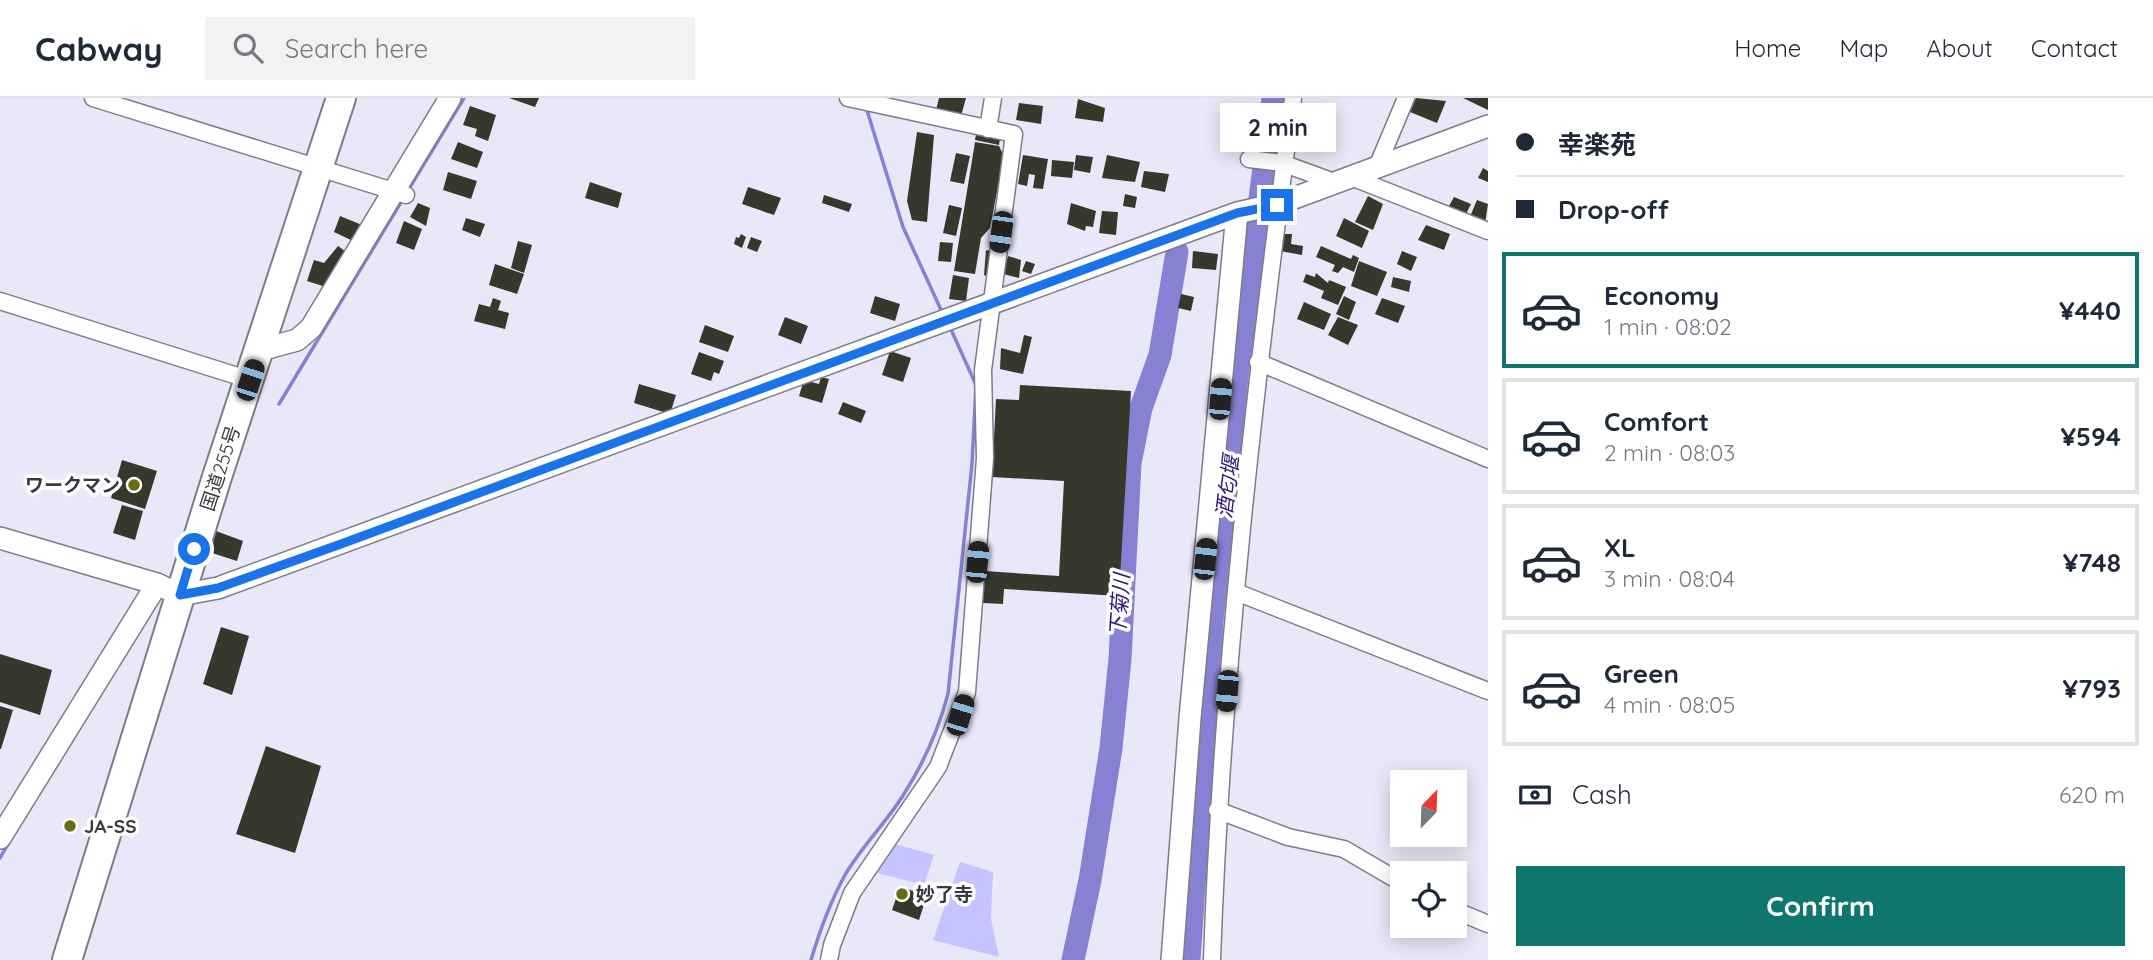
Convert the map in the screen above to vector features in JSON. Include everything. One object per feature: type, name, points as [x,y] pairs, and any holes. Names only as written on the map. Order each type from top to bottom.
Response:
[{"type":"highway","name":"国道255号","points":[[67,960],[168,589],[250,380],[341,98]]},
{"type":"street","points":[[93,98],[398,193]]},
{"type":"street","points":[[260,350],[297,340],[311,328],[398,193],[450,98]]},
{"type":"street","points":[[829,960],[852,894],[938,767],[967,692],[985,458],[983,370],[1014,134],[872,106],[848,98]]},
{"type":"street","points":[[988,129],[993,98]]},
{"type":"street","points":[[1212,960],[1217,810],[1236,592],[1258,362],[1282,163],[1293,98]]},
{"type":"street","points":[[1377,167],[1406,98]]},
{"type":"street","points":[[0,538],[168,589],[218,588],[1238,213],[1278,204],[1488,126]]},
{"type":"street","points":[[1249,159],[1282,163],[1343,179],[1488,231]]},
{"type":"street","points":[[1172,960],[1190,718],[1238,213]]},
{"type":"street","points":[[0,301],[250,380]]},
{"type":"street","points":[[1258,362],[1488,459]]},
{"type":"street","points":[[0,838],[168,589]]},
{"type":"street","points":[[1236,592],[1488,691]]},
{"type":"street","points":[[1217,810],[1288,837],[1344,849],[1390,876]]},
{"type":"street","points":[[1467,915],[1488,924]]},
{"type":"shaded area","points":[[888,842],[934,855],[924,885],[870,871]]},
{"type":"shaded area","points":[[960,862],[993,872],[991,919],[999,957],[933,940]]},
{"type":"building","points":[[509,98],[539,98],[535,107]]},
{"type":"building","points":[[939,98],[966,98],[961,116],[936,110]]},
{"type":"building","points":[[1416,98],[1446,101],[1437,123],[1410,112]]},
{"type":"building","points":[[1463,98],[1488,98],[1488,110]]},
{"type":"building","points":[[1078,99],[1105,108],[1103,122],[1075,118]]},
{"type":"building","points":[[1019,103],[1043,106],[1041,124],[1016,120]]},
{"type":"building","points":[[470,106],[496,115],[488,141],[475,136],[477,129],[463,125]]},
{"type":"building","points":[[977,129],[987,136],[1000,139],[999,145],[975,140]]},
{"type":"building","points":[[917,132],[934,135],[927,222],[912,220],[907,201]]},
{"type":"building","points":[[458,142],[483,152],[477,168],[451,159]]},
{"type":"building","points":[[975,142],[999,146],[1004,156],[990,228],[981,238],[975,274],[954,271]]},
{"type":"building","points":[[956,153],[970,156],[964,184],[950,181]]},
{"type":"building","points":[[1023,155],[1048,159],[1043,189],[1033,188],[1035,175],[1029,174],[1027,186],[1018,184]]},
{"type":"building","points":[[1076,155],[1093,157],[1090,173],[1074,170]]},
{"type":"building","points":[[1107,155],[1140,162],[1135,182],[1102,178]]},
{"type":"building","points":[[1052,160],[1074,162],[1072,178],[1051,176]]},
{"type":"building","points":[[1483,168],[1488,171],[1488,182],[1478,178]]},
{"type":"building","points":[[1144,171],[1169,174],[1165,192],[1141,187]]},
{"type":"building","points":[[448,172],[477,181],[471,199],[443,190]]},
{"type":"building","points":[[590,182],[622,193],[618,208],[585,198]]},
{"type":"building","points":[[748,187],[781,198],[774,215],[742,204]]},
{"type":"building","points":[[1125,194],[1137,197],[1135,208],[1123,206]]},
{"type":"building","points":[[824,195],[852,204],[849,212],[822,203]]},
{"type":"building","points":[[1368,196],[1383,204],[1373,230],[1355,222]]},
{"type":"building","points":[[1454,197],[1471,204],[1466,214],[1448,208]]},
{"type":"building","points":[[1477,200],[1488,204],[1485,224],[1469,219]]},
{"type":"building","points":[[418,203],[430,208],[426,226],[410,217]]},
{"type":"building","points":[[1071,203],[1096,211],[1093,227],[1086,226],[1085,231],[1067,224]]},
{"type":"building","points":[[949,205],[962,208],[956,236],[943,233]]},
{"type":"building","points":[[1102,211],[1118,212],[1116,235],[1099,233]]},
{"type":"building","points":[[340,216],[362,225],[355,242],[334,232]]},
{"type":"building","points":[[466,218],[485,224],[480,237],[462,230]]},
{"type":"building","points":[[1344,218],[1369,231],[1362,248],[1336,236]]},
{"type":"building","points":[[404,221],[422,229],[414,250],[396,243]]},
{"type":"building","points":[[1426,225],[1450,234],[1444,250],[1418,240]]},
{"type":"building","points":[[741,234],[746,237],[742,248],[734,244],[736,237],[739,238]]},
{"type":"building","points":[[1281,234],[1292,234],[1291,244],[1303,246],[1302,255],[1280,251]]},
{"type":"building","points":[[751,237],[762,241],[757,252],[747,248]]},
{"type":"building","points":[[518,241],[532,245],[524,273],[511,268]]},
{"type":"building","points":[[940,242],[953,243],[951,262],[938,261]]},
{"type":"building","points":[[338,246],[349,254],[329,288],[307,281],[314,260],[324,263]]},
{"type":"building","points":[[1321,246],[1351,259],[1353,255],[1359,258],[1354,272],[1343,267],[1338,273],[1332,271],[1335,265],[1316,257]]},
{"type":"building","points":[[986,250],[995,252],[989,277],[984,275]]},
{"type":"building","points":[[1193,251],[1218,254],[1216,270],[1192,268]]},
{"type":"building","points":[[1402,251],[1417,257],[1411,271],[1397,264]]},
{"type":"building","points":[[1008,256],[1021,260],[1019,278],[1003,274]]},
{"type":"building","points":[[1026,261],[1035,264],[1031,274],[1022,271]]},
{"type":"building","points":[[1359,261],[1387,272],[1377,296],[1351,286]]},
{"type":"building","points":[[495,264],[524,274],[517,294],[489,285]]},
{"type":"building","points":[[1316,273],[1328,283],[1329,280],[1346,287],[1338,305],[1321,298],[1324,291],[1303,282],[1306,274],[1315,277]]},
{"type":"building","points":[[953,275],[969,278],[966,301],[949,299]]},
{"type":"building","points":[[1393,277],[1411,281],[1409,292],[1391,287]]},
{"type":"building","points":[[1181,294],[1194,297],[1191,311],[1178,308]]},
{"type":"building","points":[[875,296],[900,304],[895,321],[870,313]]},
{"type":"building","points":[[1344,296],[1356,302],[1349,320],[1336,314]]},
{"type":"building","points":[[493,298],[501,301],[498,310],[509,313],[505,329],[474,321],[479,304],[490,307]]},
{"type":"building","points":[[1382,298],[1405,306],[1398,323],[1375,314]]},
{"type":"building","points":[[1304,302],[1331,314],[1324,330],[1297,319]]},
{"type":"building","points":[[785,317],[808,326],[801,344],[778,335]]},
{"type":"building","points":[[1338,317],[1358,325],[1348,345],[1328,335]]},
{"type":"building","points":[[705,325],[734,336],[728,352],[699,342]]},
{"type":"building","points":[[1024,335],[1032,337],[1023,374],[1000,369],[1001,348],[1020,353]]},
{"type":"building","points":[[890,351],[911,358],[903,382],[882,375]]},
{"type":"building","points":[[699,352],[724,361],[719,374],[714,372],[711,381],[691,374]]},
{"type":"building","points":[[821,377],[829,379],[822,403],[799,396],[803,383],[807,381],[819,384]]},
{"type":"building","points":[[639,384],[676,395],[670,414],[634,403]]},
{"type":"building","points":[[1020,385],[1131,391],[1119,596],[1004,589],[1003,604],[983,603],[984,571],[1059,576],[1064,481],[992,477],[996,399],[1019,400]]},
{"type":"building","points":[[843,402],[866,411],[861,423],[838,414]]},
{"type":"building","name":"ワークマン","points":[[122,460],[157,471],[145,509],[111,498]]},
{"type":"building","points":[[122,505],[143,511],[135,540],[113,533]]},
{"type":"building","points":[[216,531],[243,541],[237,561],[209,552]]},
{"type":"building","points":[[221,627],[249,636],[232,695],[203,684]]},
{"type":"building","points":[[0,654],[52,670],[40,715],[0,702]]},
{"type":"building","points":[[0,706],[13,710],[1,749],[0,749]]},
{"type":"building","points":[[266,746],[321,766],[295,853],[236,834]]},
{"type":"building","points":[[900,887],[927,895],[919,920],[892,910]]},
{"type":"waterway","points":[[407,192],[464,98]]},
{"type":"waterway","name":"酒匂堰","points":[[1189,960],[1212,621],[1237,377],[1273,98]]},
{"type":"waterway","points":[[866,107],[903,227],[942,312]]},
{"type":"waterway","points":[[279,404],[403,199]]},
{"type":"waterway","name":"下菊川","points":[[1073,960],[1090,880],[1111,748],[1120,659],[1130,463],[1141,408],[1160,355],[1177,252]]},
{"type":"waterway","points":[[811,960],[826,916],[851,865],[917,773],[935,734],[948,694],[972,464],[976,385],[949,325]]},
{"type":"waterway","points":[[0,858],[9,842]]},
{"type":"place","name":"ワークマン","points":[[134,485]]},
{"type":"place","name":"JA-SS","points":[[70,826]]},
{"type":"place","name":"妙了寺","points":[[902,894]]},
{"type":"route","points":[[194,549],[180,595],[218,588],[912,335],[1237,213],[1277,205]]}]
